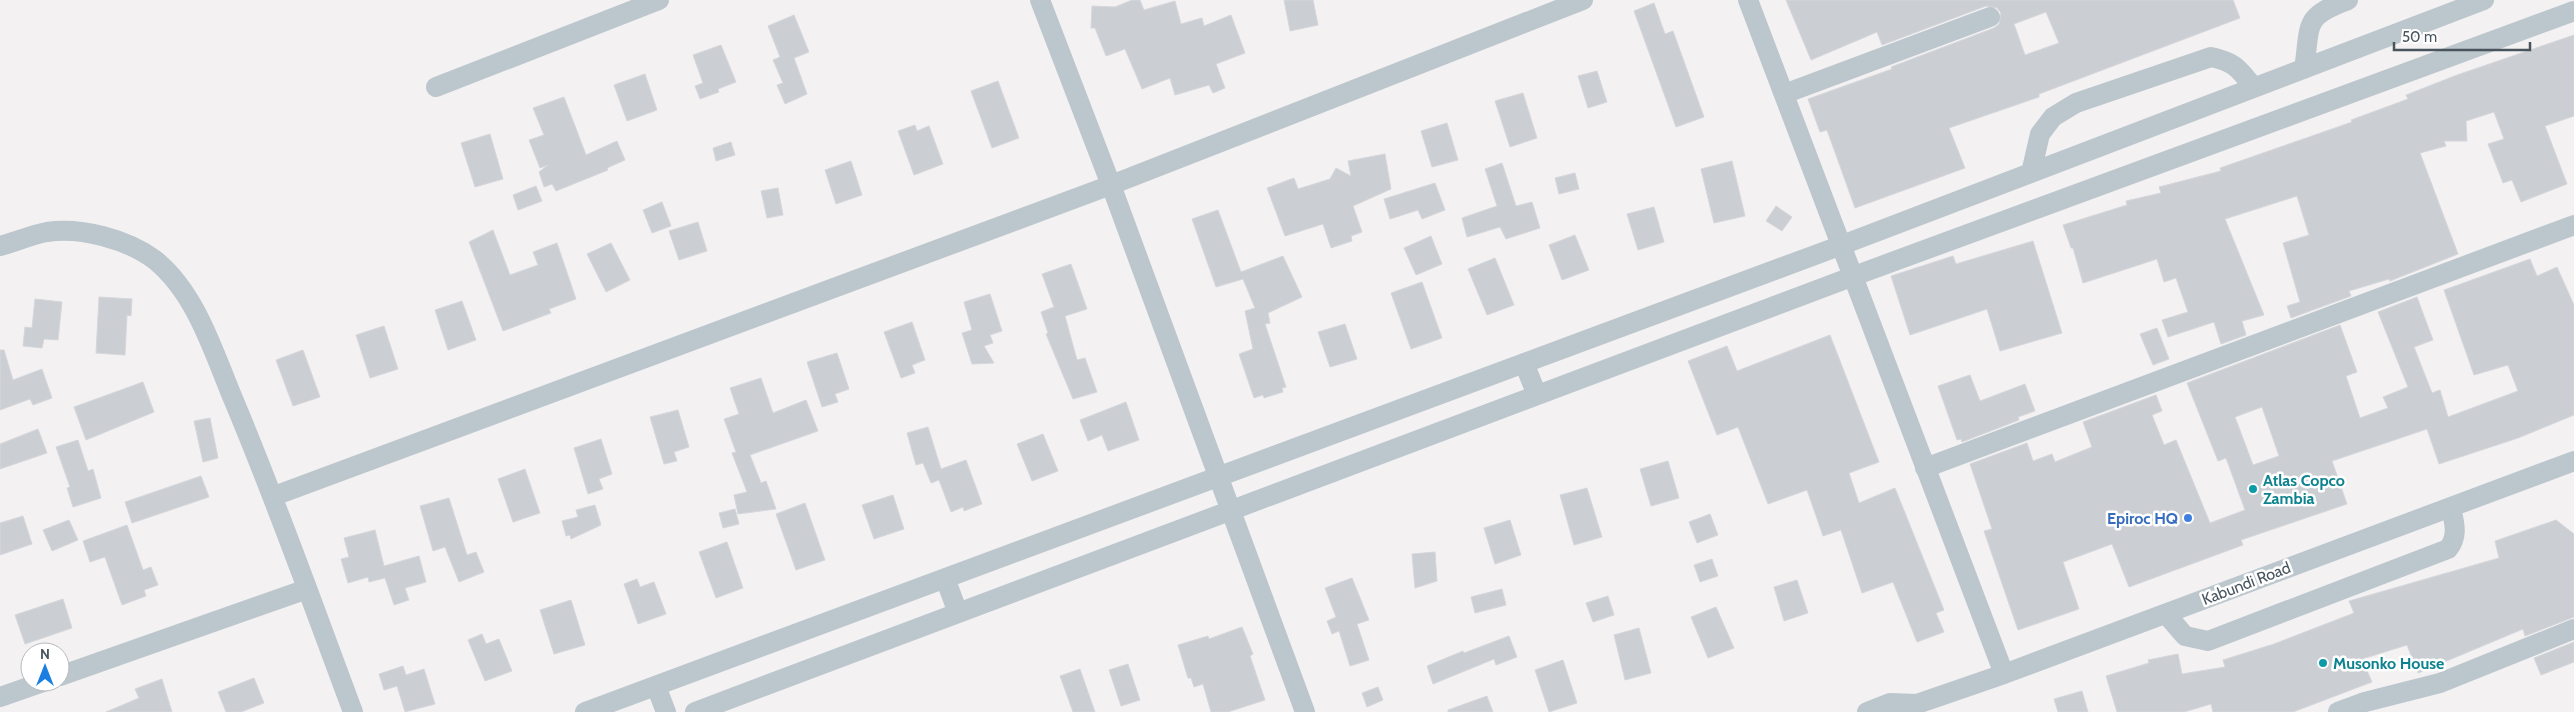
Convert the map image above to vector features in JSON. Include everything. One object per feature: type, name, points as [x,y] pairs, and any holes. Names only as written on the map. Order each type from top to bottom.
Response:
[{"type":"street","points":[[436,87],[658,0]]},
{"type":"street","points":[[1040,0],[1111,185],[1305,712]]},
{"type":"street","points":[[274,496],[1111,185],[1583,0]]},
{"type":"street","points":[[1748,0],[2004,674]]},
{"type":"street","points":[[2304,69],[2311,20],[2323,9],[2348,0]]},
{"type":"street","points":[[585,712],[1842,245],[2484,0]]},
{"type":"street","points":[[695,712],[1854,276],[2574,11]]},
{"type":"street","points":[[1784,94],[1990,17]]},
{"type":"street","points":[[2032,173],[2040,134],[2052,117],[2076,103],[2211,57],[2228,60],[2237,66],[2254,88]]},
{"type":"street","points":[[1926,468],[2574,224]]},
{"type":"street","points":[[0,246],[48,232],[86,231],[118,241],[154,260],[182,291],[202,326],[274,496],[353,712]]},
{"type":"street","points":[[1524,363],[1537,395]]},
{"type":"street","name":"Kabundi Road","points":[[1867,712],[1891,708],[1913,708],[2574,460]]},
{"type":"street","points":[[2166,614],[2185,636],[2208,641],[2448,549],[2454,542],[2456,533],[2451,507]]},
{"type":"street","points":[[946,578],[958,613]]},
{"type":"street","points":[[70,672],[307,589]]},
{"type":"street","points":[[2338,712],[2365,702],[2440,683],[2574,629]]},
{"type":"street","points":[[656,686],[666,712]]},
{"type":"street","points":[[0,697],[20,690]]},
{"type":"building","points":[[1132,0],[1140,0],[1144,10],[1175,1],[1181,24],[1202,18],[1204,26],[1231,15],[1245,53],[1216,64],[1225,88],[1213,93],[1209,85],[1175,95],[1170,78],[1142,89],[1125,49],[1106,56],[1095,28],[1091,28],[1092,6],[1115,7]]},
{"type":"building","points":[[1284,0],[1313,0],[1318,25],[1290,31]]},
{"type":"building","points":[[1786,0],[2233,0],[2240,18],[2039,94],[2039,97],[1949,128],[1965,168],[1855,208],[1827,130],[1820,132],[1808,99],[1892,69],[1891,67],[1994,28],[1999,24],[2001,13],[1997,8],[1986,6],[1882,45],[1877,32],[1811,60]],"holes":[[[2046,12],[2059,43],[2025,55],[2014,24]]]},
{"type":"building","points":[[1654,3],[1665,34],[1673,31],[1704,117],[1676,127],[1634,11]]},
{"type":"building","points":[[794,15],[809,52],[794,58],[807,94],[785,104],[777,85],[783,83],[773,60],[780,57],[768,26]]},
{"type":"building","points":[[2574,35],[2574,116],[2545,126],[2567,184],[2521,202],[2512,180],[2503,183],[2488,144],[2504,139],[2494,112],[2466,121],[2467,141],[2444,141],[2446,146],[2420,153],[2458,254],[2390,281],[2389,279],[2349,291],[2351,296],[2291,318],[2287,306],[2300,302],[2283,243],[2309,235],[2297,196],[2225,219],[2264,315],[2242,321],[2246,335],[2221,344],[2214,322],[2168,337],[2162,320],[2188,312],[2176,278],[2164,282],[2157,259],[2083,283],[2073,248],[2071,248],[2063,225],[2127,205],[2126,201],[2161,193],[2159,187],[2221,171],[2220,168],[2352,122],[2351,120],[2408,99],[2406,95],[2457,75]]},
{"type":"building","points":[[721,45],[736,82],[718,89],[719,92],[700,99],[695,86],[703,83],[693,55]]},
{"type":"building","points":[[1597,71],[1607,102],[1588,108],[1578,76]]},
{"type":"building","points":[[645,74],[657,110],[627,121],[614,85]]},
{"type":"building","points":[[998,81],[1019,138],[992,148],[971,91]]},
{"type":"building","points":[[1523,93],[1537,138],[1510,147],[1495,101]]},
{"type":"building","points":[[564,97],[586,155],[617,141],[625,160],[607,168],[608,170],[556,191],[552,184],[544,187],[539,172],[548,165],[540,168],[529,140],[544,135],[533,108]]},
{"type":"building","points":[[1447,123],[1458,160],[1432,167],[1421,131]]},
{"type":"building","points":[[915,125],[917,131],[929,126],[943,164],[914,175],[898,131]]},
{"type":"building","points":[[490,134],[503,179],[475,187],[461,143]]},
{"type":"building","points":[[731,142],[735,155],[716,161],[713,148]]},
{"type":"building","points":[[1385,154],[1391,189],[1353,206],[1362,232],[1351,236],[1352,241],[1331,248],[1323,224],[1285,236],[1267,188],[1294,178],[1298,189],[1330,179],[1336,168],[1351,176],[1348,161]]},
{"type":"building","points":[[851,161],[862,195],[836,204],[825,170]]},
{"type":"building","points":[[1732,161],[1745,216],[1714,223],[1701,169]]},
{"type":"building","points":[[1502,163],[1516,206],[1532,202],[1540,228],[1506,239],[1500,227],[1467,237],[1462,218],[1497,206],[1485,169]]},
{"type":"building","points":[[1575,173],[1579,189],[1559,194],[1555,178]]},
{"type":"building","points":[[1435,183],[1445,210],[1422,219],[1418,210],[1390,219],[1384,199]]},
{"type":"building","points":[[536,186],[542,201],[518,210],[513,195]]},
{"type":"building","points":[[778,188],[783,215],[767,218],[761,191]]},
{"type":"building","points":[[662,202],[671,226],[652,233],[643,210]]},
{"type":"building","points":[[1776,206],[1792,217],[1782,231],[1766,221]]},
{"type":"building","points":[[1654,207],[1664,242],[1638,250],[1627,214]]},
{"type":"building","points":[[1218,210],[1241,272],[1283,256],[1302,297],[1268,313],[1270,323],[1265,324],[1286,387],[1282,388],[1283,392],[1264,398],[1263,395],[1254,398],[1239,354],[1253,349],[1245,311],[1255,308],[1243,279],[1216,287],[1192,219]]},
{"type":"building","points":[[698,222],[707,251],[679,260],[669,231]]},
{"type":"building","points":[[493,230],[510,275],[538,265],[533,252],[557,243],[576,299],[549,309],[551,313],[503,331],[469,242]]},
{"type":"building","points":[[1575,235],[1589,270],[1562,280],[1549,245]]},
{"type":"building","points":[[1431,236],[1442,264],[1416,275],[1404,248]]},
{"type":"building","points":[[2033,241],[2062,333],[2000,351],[1987,309],[1910,335],[1891,276],[1953,256],[1956,264]]},
{"type":"building","points":[[611,243],[630,280],[606,292],[587,254]]},
{"type":"building","points":[[1495,258],[1514,305],[1487,315],[1468,269]]},
{"type":"building","points":[[2530,259],[2537,276],[2557,267],[2574,305],[2574,415],[2518,438],[2439,464],[2427,429],[2332,461],[2347,504],[2241,540],[2243,545],[2129,587],[2112,544],[2063,562],[2079,609],[2018,630],[1984,531],[1992,529],[1970,464],[2027,443],[2033,461],[2052,454],[2055,462],[2092,447],[2083,422],[2156,395],[2162,411],[2152,415],[2164,445],[2176,440],[2210,523],[2245,510],[2226,458],[2218,461],[2187,383],[2340,325],[2357,372],[2346,376],[2360,418],[2388,408],[2383,397],[2408,387],[2378,312],[2417,297],[2433,340],[2414,347],[2432,393],[2440,390],[2448,417],[2518,391],[2508,365],[2474,375],[2444,290]],"holes":[[[2262,407],[2279,456],[2253,465],[2235,417]]]},
{"type":"building","points":[[1071,264],[1087,309],[1065,316],[1077,360],[1085,358],[1097,392],[1073,399],[1046,334],[1048,333],[1041,312],[1054,307],[1042,274]]},
{"type":"building","points":[[1422,282],[1442,338],[1411,349],[1391,293]]},
{"type":"building","points":[[990,294],[1002,331],[990,335],[993,343],[984,346],[994,363],[972,364],[962,333],[972,330],[964,302]]},
{"type":"building","points":[[99,297],[132,299],[131,316],[127,315],[125,355],[96,353]]},
{"type":"building","points":[[35,299],[62,302],[58,340],[44,339],[42,348],[23,346],[25,327],[32,328]]},
{"type":"building","points":[[462,301],[476,340],[448,350],[435,310]]},
{"type":"building","points":[[912,322],[925,360],[912,365],[915,373],[901,378],[884,332]]},
{"type":"building","points":[[1345,324],[1357,359],[1330,367],[1318,332]]},
{"type":"building","points":[[384,326],[398,369],[370,378],[356,335]]},
{"type":"building","points":[[2157,328],[2169,359],[2153,365],[2140,334]]},
{"type":"building","points":[[1830,335],[1879,462],[1849,473],[1859,503],[1895,488],[1944,610],[1936,613],[1944,632],[1917,642],[1893,582],[1862,593],[1841,530],[1823,536],[1807,490],[1768,504],[1738,427],[1717,435],[1688,361],[1727,346],[1737,371]]},
{"type":"building","points":[[0,350],[4,350],[13,380],[42,369],[52,398],[33,405],[30,399],[0,410]]},
{"type":"building","points":[[303,350],[320,397],[293,406],[276,360]]},
{"type":"building","points":[[837,353],[849,389],[835,394],[838,402],[822,407],[807,362]]},
{"type":"building","points":[[1970,375],[1980,401],[2025,384],[2035,411],[2018,417],[2019,420],[1962,442],[1961,439],[1957,440],[1938,386]]},
{"type":"building","points":[[761,378],[773,413],[806,400],[818,431],[750,455],[761,483],[766,481],[776,509],[738,514],[734,495],[747,492],[732,453],[736,452],[724,419],[739,414],[730,388]]},
{"type":"building","points":[[143,382],[154,412],[86,440],[74,407]]},
{"type":"building","points":[[1126,402],[1139,440],[1108,451],[1102,435],[1088,441],[1080,420]]},
{"type":"building","points":[[678,410],[689,447],[674,452],[677,461],[664,464],[650,417]]},
{"type":"building","points":[[210,418],[218,458],[203,462],[194,421]]},
{"type":"building","points":[[928,427],[941,469],[966,460],[982,504],[964,511],[963,507],[951,512],[939,480],[931,483],[923,463],[916,465],[907,433]]},
{"type":"building","points":[[38,429],[47,453],[0,469],[0,444]]},
{"type":"building","points":[[1043,434],[1058,471],[1032,481],[1017,444]]},
{"type":"building","points":[[601,439],[612,474],[599,479],[603,489],[588,494],[574,448]]},
{"type":"building","points":[[78,440],[88,471],[93,469],[101,498],[73,507],[67,488],[70,487],[56,447]]},
{"type":"building","points":[[1668,461],[1679,498],[1651,506],[1640,469]]},
{"type":"building","points":[[525,469],[540,513],[513,522],[498,479]]},
{"type":"building","points":[[201,476],[209,497],[132,523],[125,502]]},
{"type":"building","points":[[1587,488],[1602,537],[1574,545],[1560,495]]},
{"type":"building","points":[[893,495],[904,529],[874,539],[862,505]]},
{"type":"building","points":[[449,498],[467,555],[476,552],[484,572],[459,582],[445,547],[433,551],[420,506]]},
{"type":"building","points":[[805,503],[825,560],[796,570],[776,514]]},
{"type":"building","points":[[595,505],[601,525],[571,539],[570,535],[566,536],[562,521],[578,517],[576,510]]},
{"type":"building","points":[[735,509],[739,524],[723,528],[719,513]]},
{"type":"building","points":[[1710,514],[1718,535],[1697,543],[1689,522]]},
{"type":"building","points":[[23,516],[32,544],[0,555],[0,523]]},
{"type":"building","points":[[69,520],[78,540],[52,551],[43,530]]},
{"type":"building","points":[[1510,520],[1521,555],[1495,564],[1484,528]]},
{"type":"building","points":[[2556,520],[2574,534],[2574,617],[2525,636],[2523,629],[2418,673],[2407,645],[2362,659],[2372,682],[2293,712],[2213,712],[2211,704],[2184,712],[2117,712],[2106,676],[2149,663],[2148,660],[2178,654],[2182,674],[2225,667],[2223,660],[2274,644],[2354,613],[2349,601],[2499,558],[2495,541]]},
{"type":"building","points":[[127,525],[143,570],[151,567],[158,585],[144,590],[146,596],[122,605],[105,557],[90,562],[83,541]]},
{"type":"building","points":[[375,530],[384,566],[419,556],[426,582],[405,588],[409,600],[394,605],[385,578],[369,582],[368,577],[348,583],[341,559],[349,557],[344,538]]},
{"type":"building","points":[[727,542],[743,588],[716,598],[699,552]]},
{"type":"building","points":[[1435,552],[1437,581],[1415,588],[1412,554]]},
{"type":"building","points":[[1712,559],[1718,576],[1700,582],[1694,565]]},
{"type":"building","points":[[1352,578],[1369,620],[1357,624],[1369,660],[1350,666],[1339,631],[1332,634],[1327,621],[1336,617],[1325,588]]},
{"type":"building","points":[[637,579],[640,587],[654,582],[666,614],[638,624],[624,584]]},
{"type":"building","points":[[1797,580],[1808,613],[1784,621],[1774,587]]},
{"type":"building","points":[[1502,589],[1506,605],[1475,613],[1471,597]]},
{"type":"building","points":[[1608,596],[1614,615],[1593,622],[1586,603]]},
{"type":"building","points":[[63,599],[72,628],[31,642],[24,642],[15,615]]},
{"type":"building","points":[[571,600],[585,645],[554,654],[540,610]]},
{"type":"building","points":[[1716,607],[1734,648],[1708,658],[1691,617]]},
{"type":"building","points":[[1242,627],[1253,654],[1250,656],[1265,700],[1228,712],[1211,712],[1203,684],[1194,687],[1191,678],[1188,678],[1178,645],[1208,636],[1209,639]]},
{"type":"building","points":[[1639,628],[1651,673],[1625,680],[1614,635]]},
{"type":"building","points":[[482,634],[486,644],[499,639],[512,671],[485,681],[468,640]]},
{"type":"building","points":[[1509,636],[1517,657],[1496,665],[1494,659],[1433,684],[1427,666],[1463,651],[1464,653]]},
{"type":"building","points":[[2574,642],[2574,662],[2541,675],[2534,658]]},
{"type":"building","points":[[1563,660],[1577,703],[1549,712],[1535,670]]},
{"type":"building","points":[[1128,664],[1140,700],[1121,706],[1109,670]]},
{"type":"building","points":[[403,666],[406,675],[424,669],[435,704],[405,712],[397,686],[384,690],[379,674]]},
{"type":"building","points":[[1080,669],[1095,712],[1073,712],[1060,676]]},
{"type":"building","points":[[254,678],[264,703],[241,712],[226,712],[218,692]]},
{"type":"building","points":[[162,679],[172,712],[106,712],[139,698],[135,689]]},
{"type":"building","points":[[1378,687],[1383,700],[1367,707],[1362,693]]},
{"type":"building","points":[[2082,691],[2088,712],[2058,712],[2054,699]]},
{"type":"building","points":[[1487,696],[1493,712],[1448,712],[1448,710]]},
{"type":"place","name":"Atlas Copco Zambia","points":[[2253,489]]},
{"type":"place","name":"Epiroc HQ","points":[[2188,518]]},
{"type":"place","name":"Musonko House","points":[[2323,663]]}]
